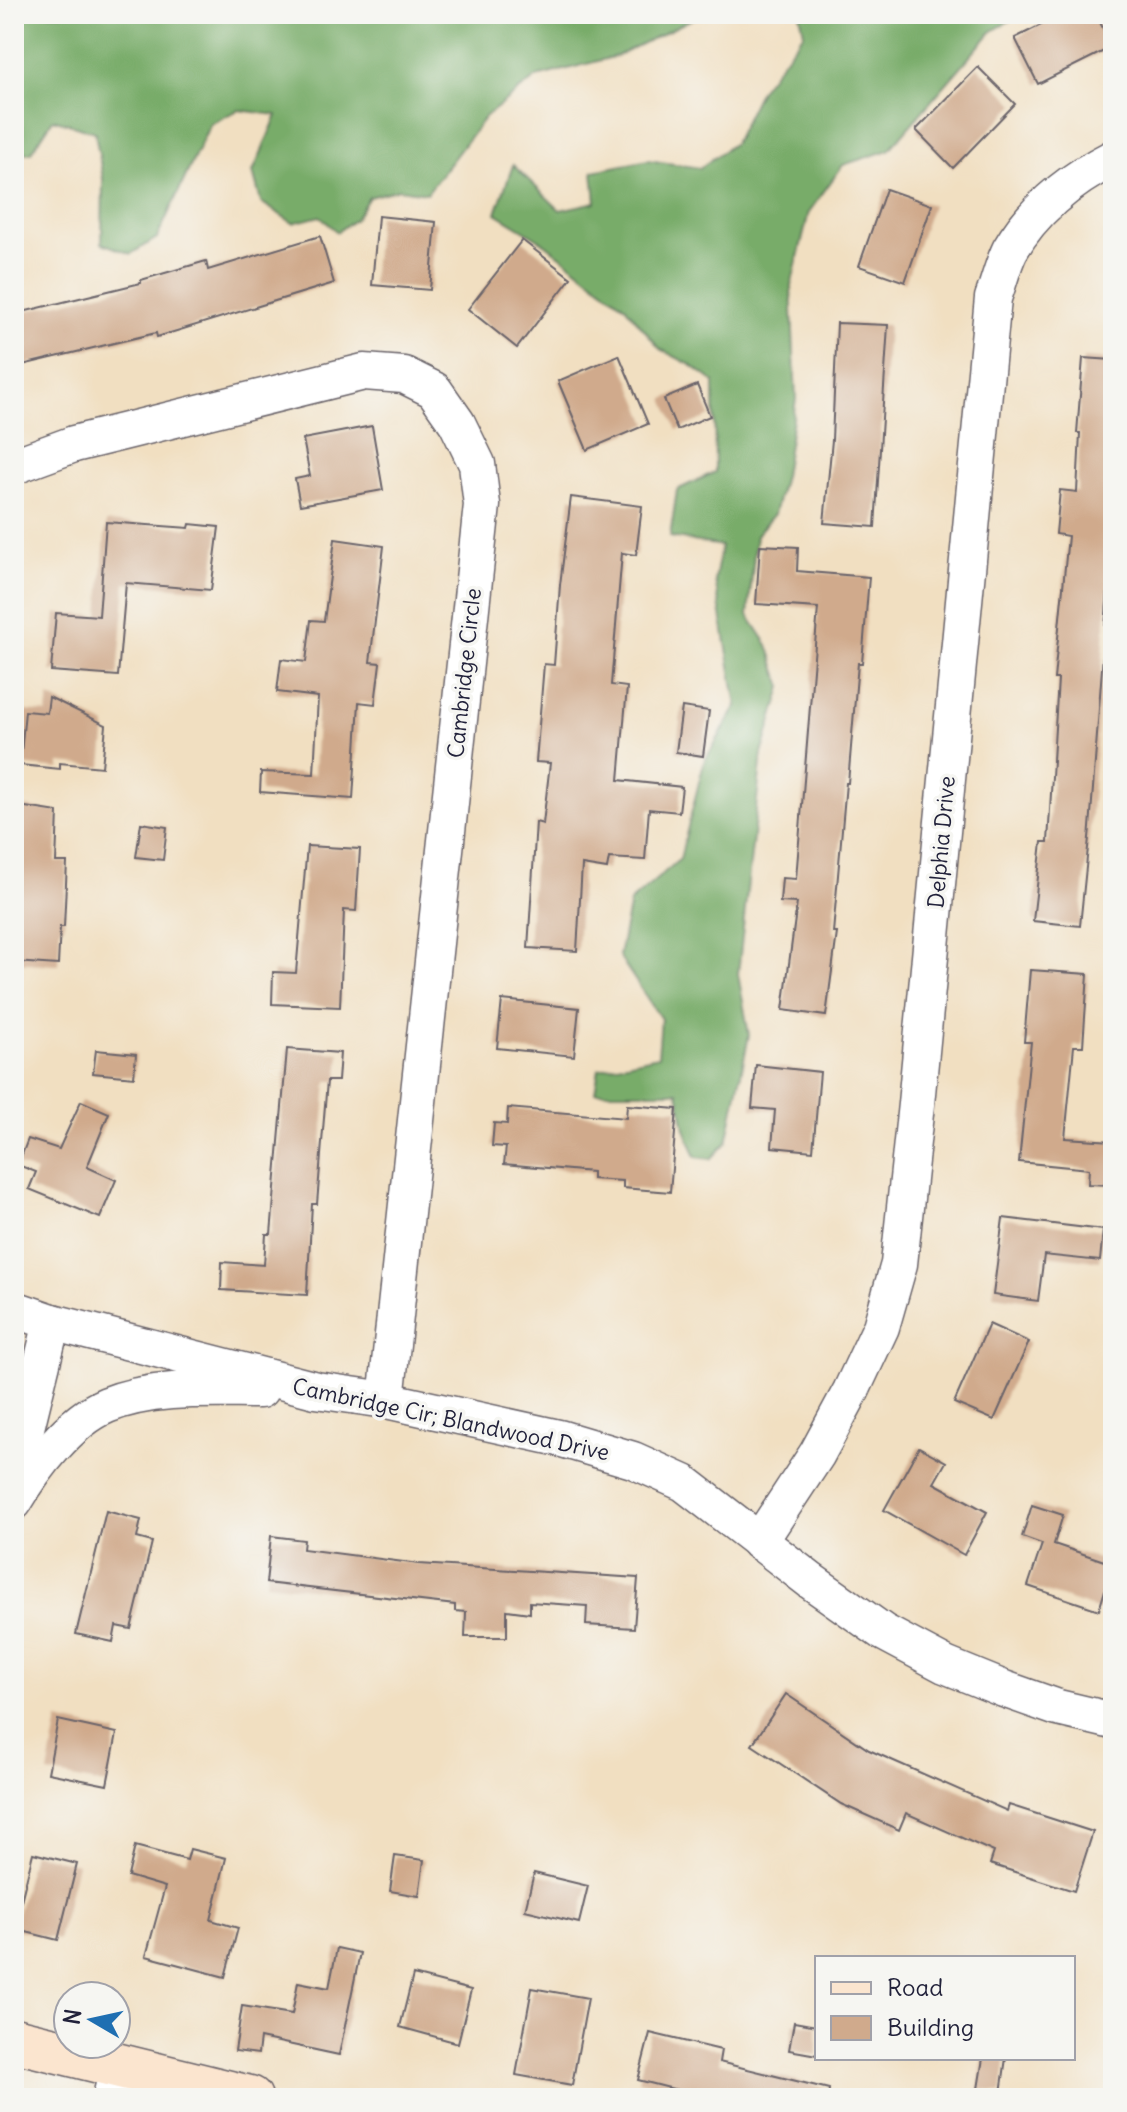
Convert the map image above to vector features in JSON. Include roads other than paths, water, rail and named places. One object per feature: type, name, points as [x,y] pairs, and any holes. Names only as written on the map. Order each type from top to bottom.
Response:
[{"type":"street","name":"Delphia Drive","points":[[759,1542],[817,1454],[851,1391],[881,1327],[899,1264],[993,298],[1009,252],[1032,218],[1060,190],[1113,158]]},
{"type":"street","name":"Cambridge Circle","points":[[14,466],[74,444],[364,372],[404,375],[434,390],[457,423],[477,464],[482,505],[386,1400]]},
{"type":"street","name":"Cambridge Cir; Blandwood Drive","points":[[14,1309],[52,1322],[316,1390],[386,1400],[559,1438],[633,1460],[684,1483],[883,1632],[945,1665],[1058,1708],[1113,1721]]},
{"type":"street","points":[[14,1477],[52,1322]]},
{"type":"street","points":[[14,1502],[50,1450],[105,1406],[132,1397],[163,1392],[316,1390]]},
{"type":"street","points":[[14,2040],[114,2082],[250,2098]]}]
